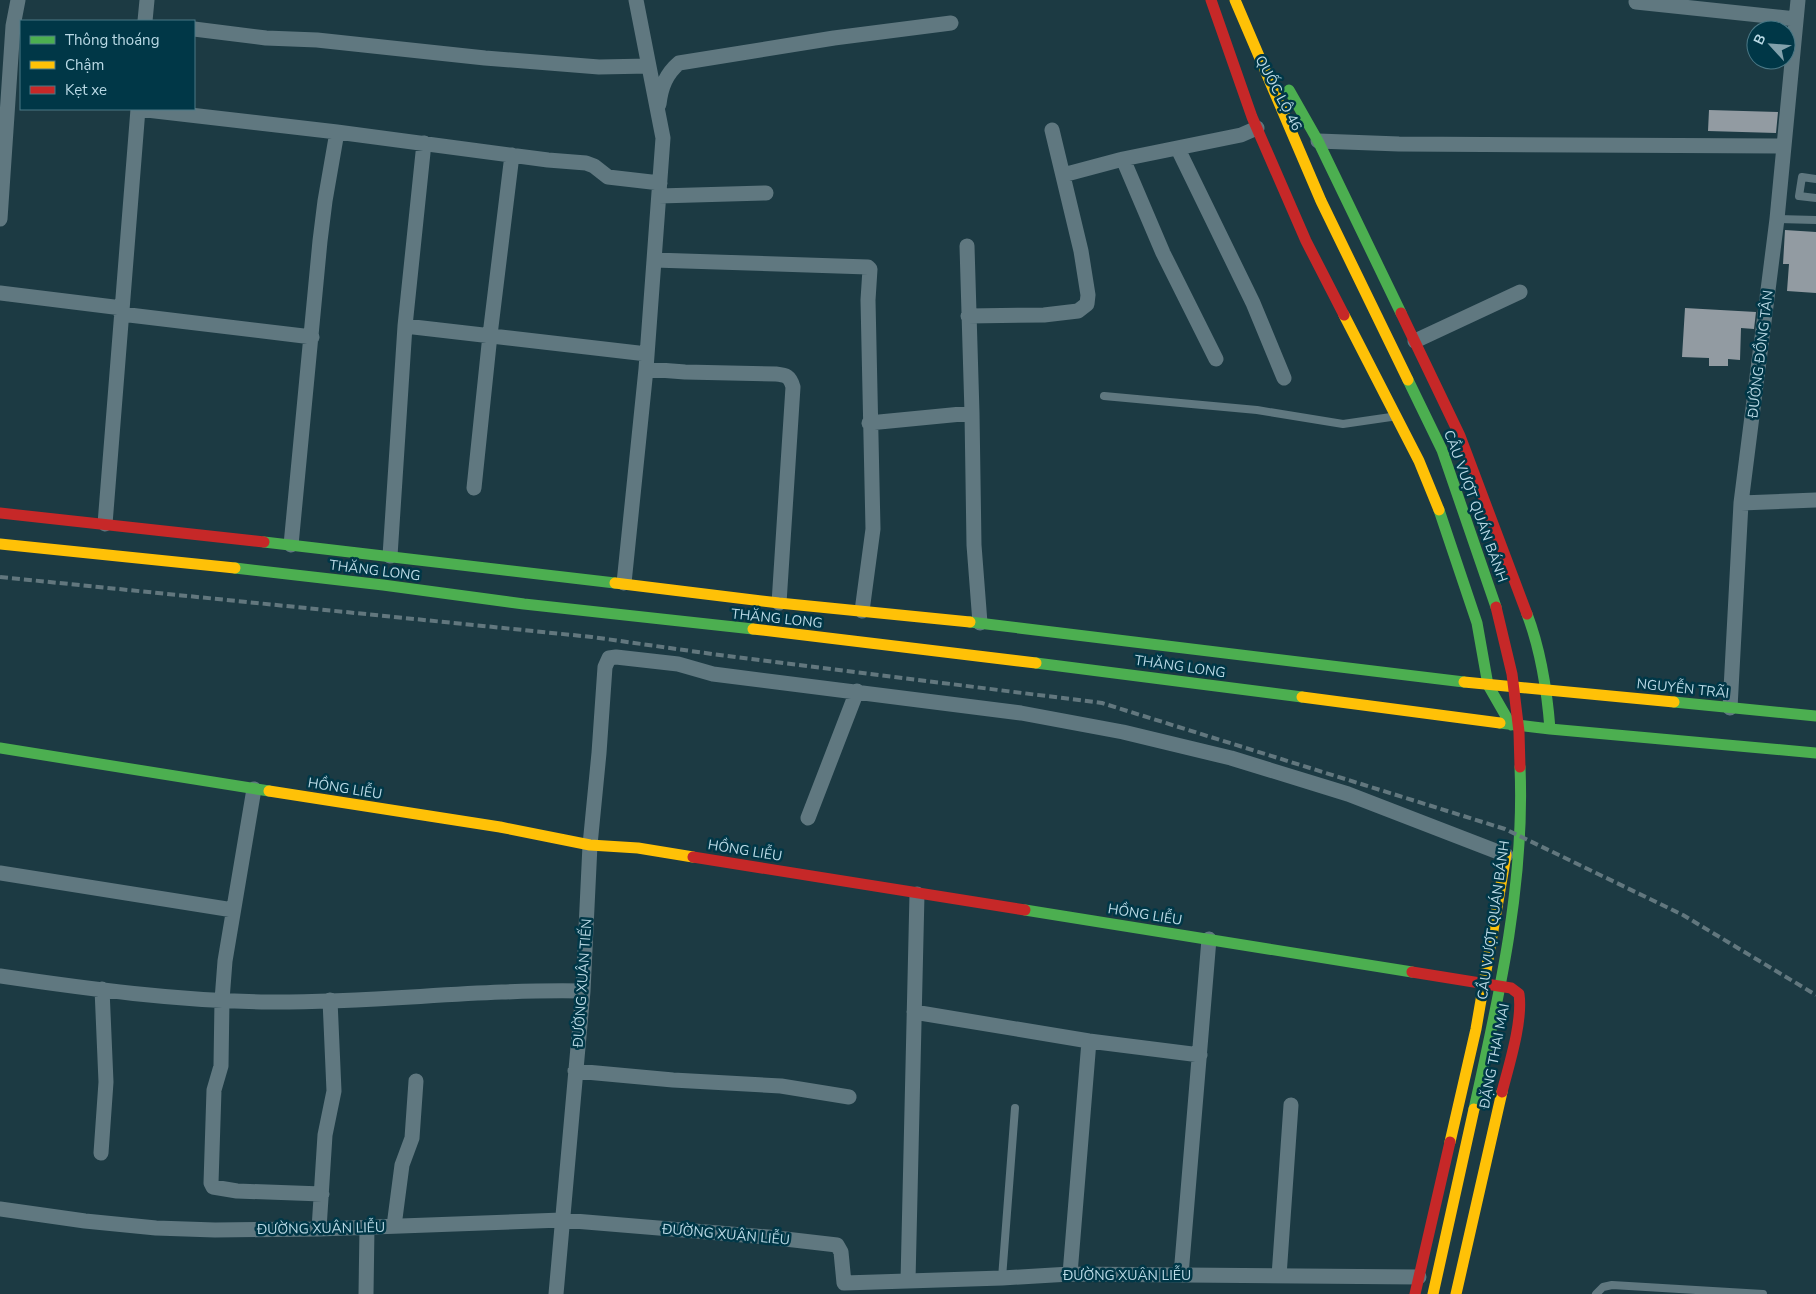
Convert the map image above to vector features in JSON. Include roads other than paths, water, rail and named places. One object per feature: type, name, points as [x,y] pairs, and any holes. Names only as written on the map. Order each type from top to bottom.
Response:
[{"type":"main road","name":"QUỐC LỘ 46","points":[[1212,0],[1245,61]]},
{"type":"main road","points":[[1212,0],[1257,128],[1306,241],[1419,461],[1447,531],[1477,623],[1488,685],[1511,725]]},
{"type":"main road","name":"QUỐC LỘ 46","points":[[1236,2],[1321,201]]},
{"type":"main road","points":[[1236,2],[1318,141],[1416,341],[1460,436],[1534,632],[1547,689],[1550,730],[1816,753]]},
{"type":"main road","name":"QUỐC LỘ 46","points":[[1264,96],[1321,201],[1396,355]]},
{"type":"main road","name":"CẦU VƯỢT QUÁN BÁNH","points":[[1396,355],[1442,450],[1493,595],[1512,674],[1519,732],[1522,804],[1518,870],[1508,941],[1492,1029],[1433,1294]]},
{"type":"main road","name":"THĂNG LONG","points":[[0,513],[624,583],[779,603],[980,623],[1488,685],[1547,689]]},
{"type":"main road","name":"THĂNG LONG","points":[[0,544],[137,557],[524,604],[989,656],[1550,730]]},
{"type":"main road","points":[[776,633],[779,603]]},
{"type":"main road","name":"NGUYỄN TRÃI","points":[[1547,689],[1816,716]]},
{"type":"main road","name":"HỒNG LIỄU","points":[[0,748],[254,790],[491,826],[590,845],[638,848],[1485,984]]},
{"type":"main road","points":[[1485,984],[1506,855]]},
{"type":"main road","name":"ĐẶNG THAI MAI","points":[[1415,1294],[1485,984],[1511,988],[1519,994],[1520,1001],[1516,1032],[1456,1294]]},
{"type":"main road","points":[[1461,1096],[1500,1104]]},
{"type":"street","points":[[0,219],[6,26],[18,0]]},
{"type":"street","points":[[145,20],[147,0]]},
{"type":"street","points":[[624,583],[647,361],[663,138],[636,0]]},
{"type":"street","name":"ĐƯỜNG ĐỒNG TÂN","points":[[1730,708],[1741,502],[1777,219],[1798,0]]},
{"type":"street","points":[[1636,2],[1796,19]]},
{"type":"street","points":[[658,112],[661,90],[670,71],[679,63],[834,38],[951,23]]},
{"type":"street","points":[[195,29],[266,38],[317,40],[485,58],[599,67],[650,66]]},
{"type":"street","points":[[105,524],[138,110]]},
{"type":"street","points":[[147,110],[586,163],[594,166],[608,177],[659,189],[766,193]]},
{"type":"street","points":[[1063,175],[1241,135],[1257,128]]},
{"type":"street","points":[[968,316],[1044,315],[1078,311],[1087,304],[1088,295],[1081,251],[1052,130]]},
{"type":"street","points":[[291,545],[324,209],[337,132]]},
{"type":"street","points":[[1318,141],[1399,144],[1783,146]]},
{"type":"street","points":[[390,556],[405,326],[424,143]]},
{"type":"street","points":[[1178,149],[1253,303],[1284,378]]},
{"type":"street","points":[[474,488],[512,155]]},
{"type":"street","points":[[1123,160],[1163,253],[1216,359]]},
{"type":"street","points":[[967,246],[974,545],[980,623]]},
{"type":"street","points":[[654,260],[868,267],[870,269],[868,300],[869,423],[873,530],[862,611]]},
{"type":"street","points":[[1416,341],[1520,292]]},
{"type":"street","points":[[0,293],[312,337]]},
{"type":"street","points":[[405,326],[490,335],[647,361],[685,372],[785,375],[791,381],[793,387],[779,603]]},
{"type":"street","points":[[869,423],[972,413]]},
{"type":"street","points":[[1741,502],[1816,500]]},
{"type":"street","name":"ĐƯỜNG XUÂN TIẾN","points":[[556,1294],[583,991],[590,845],[607,660],[609,658],[629,658],[678,664],[713,674],[857,692]]},
{"type":"street","points":[[808,818],[857,692],[1061,719],[1231,758],[1348,794],[1506,855]]},
{"type":"street","points":[[254,790],[225,961],[222,1000],[221,1066],[214,1090],[211,1183],[213,1187],[219,1189],[237,1191],[322,1194]]},
{"type":"street","points":[[0,873],[233,910]]},
{"type":"street","points":[[908,1281],[917,894]]},
{"type":"street","points":[[1180,1275],[1209,939]]},
{"type":"street","points":[[0,976],[102,989],[222,1000],[268,1002],[532,990],[583,991]]},
{"type":"street","points":[[101,1153],[106,1082],[102,989]]},
{"type":"street","points":[[319,1229],[326,1135],[334,1091],[330,1000]]},
{"type":"street","points":[[914,1012],[1088,1041],[1200,1055]]},
{"type":"street","points":[[1070,1274],[1088,1041]]},
{"type":"street","points":[[575,1071],[673,1080],[781,1086],[849,1097]]},
{"type":"street","points":[[394,1226],[402,1164],[412,1138],[416,1081]]},
{"type":"street","points":[[1279,1276],[1291,1105]]},
{"type":"street","name":"ĐƯỜNG XUÂN LIỄU","points":[[0,1209],[85,1221],[156,1228],[319,1229],[562,1220],[834,1244],[840,1248],[841,1252],[844,1288],[908,1281],[1070,1274],[1419,1277]]},
{"type":"street","points":[[366,1294],[367,1227]]},
{"type":"lane","points":[[1816,179],[1802,177],[1799,196],[1816,198]]},
{"type":"lane","points":[[1777,219],[1816,220]]},
{"type":"lane","points":[[1104,396],[1257,410],[1343,424],[1396,417]]},
{"type":"lane","points":[[1002,1278],[1015,1108]]},
{"type":"lane","points":[[1596,1294],[1603,1287],[1612,1284],[1763,1294]]},
{"type":"railway","points":[[0,577],[592,637],[1102,703],[1505,829],[1683,915],[1816,995]]}]
